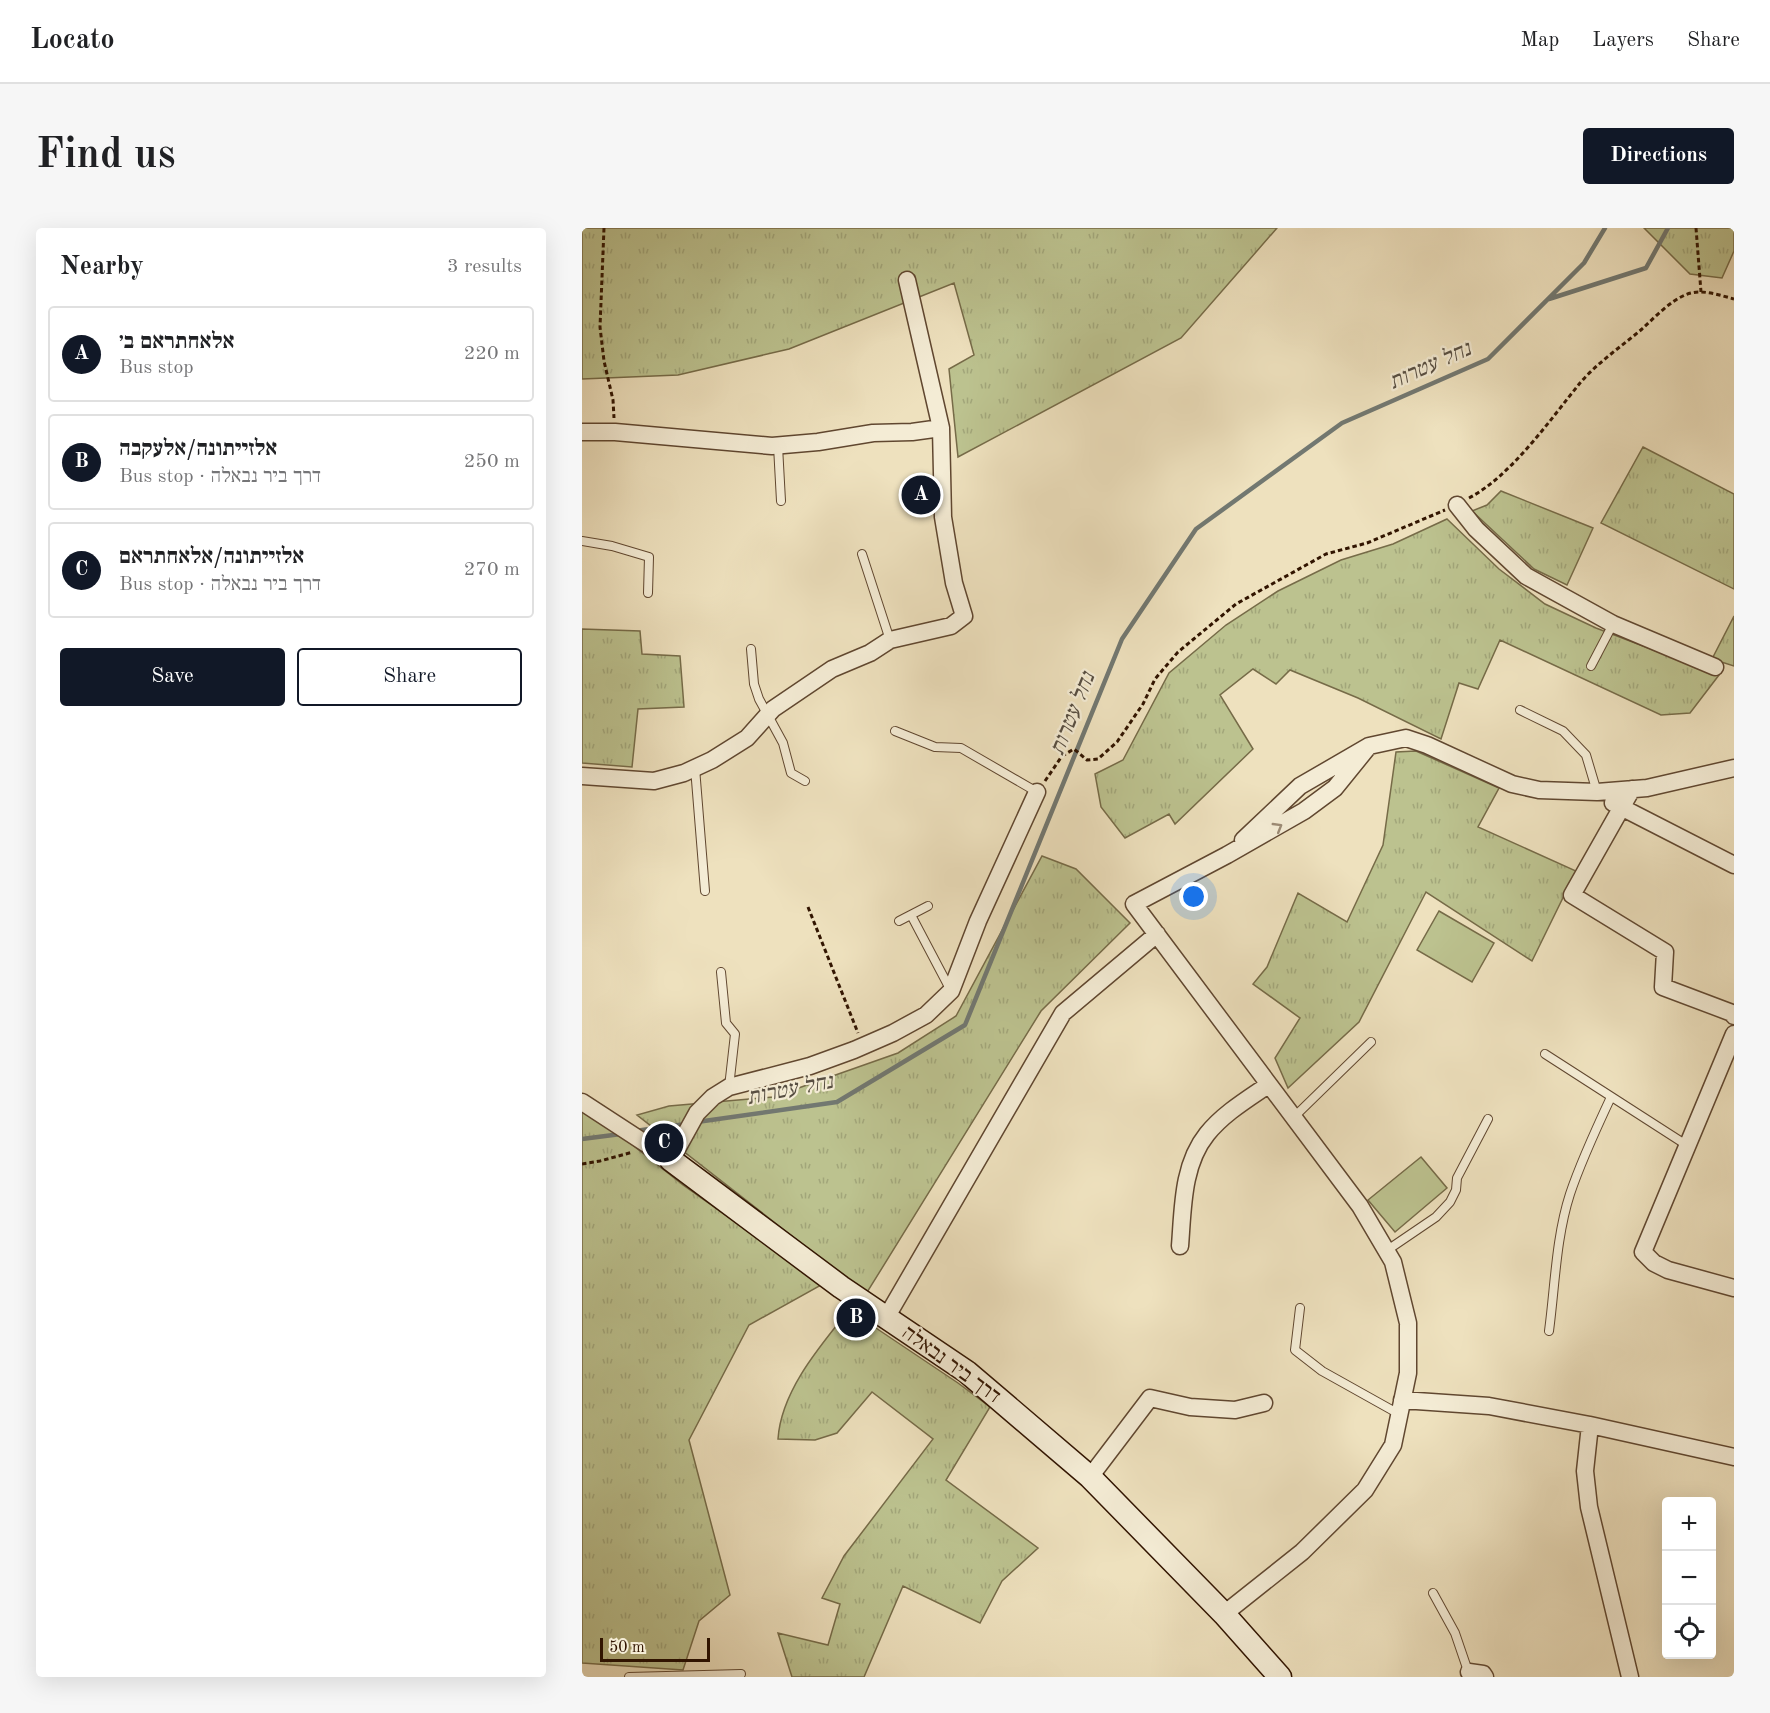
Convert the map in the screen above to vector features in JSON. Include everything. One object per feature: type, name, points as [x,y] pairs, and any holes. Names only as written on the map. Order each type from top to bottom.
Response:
[{"type":"street","points":[[582,776],[654,781],[695,768],[747,738],[767,716],[804,686],[832,669],[870,653],[890,640],[951,626],[964,616],[954,583],[943,517],[941,428],[907,280]]},
{"type":"street","points":[[582,432],[615,432],[778,446],[873,433],[912,432],[941,428]]},
{"type":"street","points":[[1457,504],[1476,529],[1526,576],[1612,624],[1715,667]]},
{"type":"street","points":[[1224,1614],[1302,1552],[1365,1490],[1393,1445],[1408,1373],[1408,1323],[1393,1263],[1360,1206],[1134,904],[1276,829],[1335,788],[1369,746],[1406,738],[1427,745],[1512,784],[1539,790],[1597,792],[1632,789],[1677,782],[1734,768]]},
{"type":"street","points":[[1632,789],[1572,895],[1665,952],[1663,987],[1734,1016]]},
{"type":"street","points":[[662,1153],[696,1113],[713,1097],[729,1087],[810,1066],[863,1046],[926,1015],[951,991],[978,921],[1037,792]]},
{"type":"street","points":[[1597,792],[1621,808],[1734,865]]},
{"type":"street","points":[[886,1318],[1063,1013],[1157,934]]},
{"type":"street","points":[[1734,1034],[1643,1252],[1654,1263],[1668,1269],[1734,1288]]},
{"type":"street","points":[[1180,1246],[1184,1197],[1191,1163],[1206,1135],[1231,1110],[1268,1085]]},
{"type":"street","name":"דרך ביר נבאלה","points":[[582,1101],[662,1153],[841,1287],[967,1372],[1090,1477],[1224,1614],[1280,1677]]},
{"type":"street","points":[[1090,1477],[1150,1398],[1190,1407],[1234,1410],[1264,1403]]},
{"type":"street","points":[[1401,1407],[1489,1406],[1590,1425],[1734,1457]]},
{"type":"street","points":[[1590,1425],[1585,1471],[1589,1507],[1630,1677]]},
{"type":"street","points":[[1469,1675],[1483,1674],[1485,1677]]},
{"type":"lane","points":[[778,446],[781,501]]},
{"type":"lane","points":[[582,541],[612,546],[649,557],[648,593]]},
{"type":"lane","points":[[862,554],[890,640]]},
{"type":"lane","points":[[1591,666],[1612,624]]},
{"type":"lane","points":[[751,650],[754,684],[759,699],[783,743],[791,773],[805,781]]},
{"type":"lane","points":[[1520,710],[1563,731],[1586,754],[1597,792]]},
{"type":"lane","points":[[896,731],[935,747],[961,748],[1037,792]]},
{"type":"lane","points":[[695,768],[705,891]]},
{"type":"lane","points":[[899,921],[928,906]]},
{"type":"lane","points":[[911,915],[951,991]]},
{"type":"lane","points":[[721,972],[726,1023],[735,1034],[729,1087]]},
{"type":"lane","points":[[1292,1118],[1371,1042]]},
{"type":"lane","points":[[1545,1054],[1688,1146]]},
{"type":"lane","points":[[1549,1331],[1560,1240],[1569,1196],[1587,1148],[1611,1097]]},
{"type":"lane","points":[[1386,1251],[1436,1217],[1450,1202],[1456,1190],[1457,1178],[1488,1119]]},
{"type":"lane","points":[[1300,1308],[1295,1350],[1322,1371],[1401,1407]]},
{"type":"lane","points":[[1433,1593],[1455,1633],[1469,1675]]},
{"type":"lane","points":[[629,1677],[741,1674]]},
{"type":"path","points":[[604,228],[600,327],[604,361],[613,400],[615,432]]},
{"type":"path","points":[[1696,228],[1701,292]]},
{"type":"path","points":[[1037,792],[1062,756],[1074,749],[1087,760],[1098,759],[1117,742],[1143,704],[1155,679],[1178,652],[1236,604],[1326,554],[1367,543],[1411,526],[1486,489],[1555,416],[1581,382],[1659,314],[1686,294],[1701,292],[1734,299]]},
{"type":"path","points":[[808,907],[863,1046]]},
{"type":"path","points":[[582,1164],[662,1153]]},
{"type":"green space","points":[[582,228],[1277,228],[1181,338],[958,457],[949,369],[974,355],[954,283],[789,349],[678,375],[582,379]]},
{"type":"green space","points":[[1644,228],[1734,228],[1734,251],[1722,278],[1690,274]]},
{"type":"green space","points":[[1643,447],[1734,494],[1734,589],[1601,523]]},
{"type":"green space","points":[[1501,491],[1593,528],[1567,585],[1534,569],[1472,511],[1487,505]]},
{"type":"green space","points":[[1447,519],[1499,569],[1545,604],[1596,628],[1719,675],[1690,713],[1661,715],[1500,640],[1478,689],[1459,683],[1441,739],[1358,698],[1290,670],[1276,684],[1253,669],[1220,695],[1253,749],[1175,824],[1169,814],[1125,838],[1101,807],[1095,774],[1123,760],[1169,673],[1226,625],[1278,591],[1341,560],[1393,544]]},
{"type":"green space","points":[[1734,616],[1734,666],[1712,659]]},
{"type":"green space","points":[[582,629],[640,631],[642,654],[680,656],[684,707],[638,709],[632,767],[582,763]]},
{"type":"green space","points":[[1416,751],[1499,788],[1478,827],[1576,871],[1532,961],[1426,892],[1359,1022],[1288,1088],[1275,1058],[1300,1018],[1253,984],[1267,967],[1298,893],[1347,922],[1383,845],[1396,752]]},
{"type":"green space","points":[[1042,856],[1076,869],[1130,923],[1041,1011],[866,1294],[637,1115],[669,1106],[773,1097],[898,1053],[956,1016]]},
{"type":"green space","points":[[1439,911],[1494,943],[1472,982],[1417,950]]},
{"type":"green space","points":[[582,1109],[601,1120],[683,1185],[823,1284],[749,1325],[689,1440],[730,1595],[699,1621],[683,1670],[582,1663]]},
{"type":"green space","points":[[1421,1157],[1447,1188],[1395,1232],[1368,1200]]},
{"type":"green space","points":[[849,1310],[990,1407],[946,1480],[1038,1548],[1002,1581],[980,1623],[903,1586],[864,1677],[792,1677],[778,1633],[828,1645],[840,1604],[822,1598],[844,1556],[933,1439],[872,1392],[837,1433],[815,1440],[778,1439],[786,1404],[794,1387],[815,1354]]},
{"type":"waterway","name":"נחל עטרות","points":[[697,1122],[837,1102],[965,1025],[1122,639],[1196,529],[1342,423],[1488,359],[1584,263],[1605,228]]},
{"type":"waterway","points":[[1549,299],[1646,268],[1668,228]]},
{"type":"waterway","name":"נחל עטרות","points":[[635,1131],[686,1124]]},
{"type":"waterway","name":"נחל עטרות","points":[[582,1139],[621,1134]]},
{"type":"place","name":"אלאחתראם ב׳","points":[[921,495]]},
{"type":"place","name":"אלזייתונה/אלאחתראם","points":[[664,1143]]},
{"type":"place","name":"אלזייתונה/אלעקבה","points":[[856,1318]]}]
